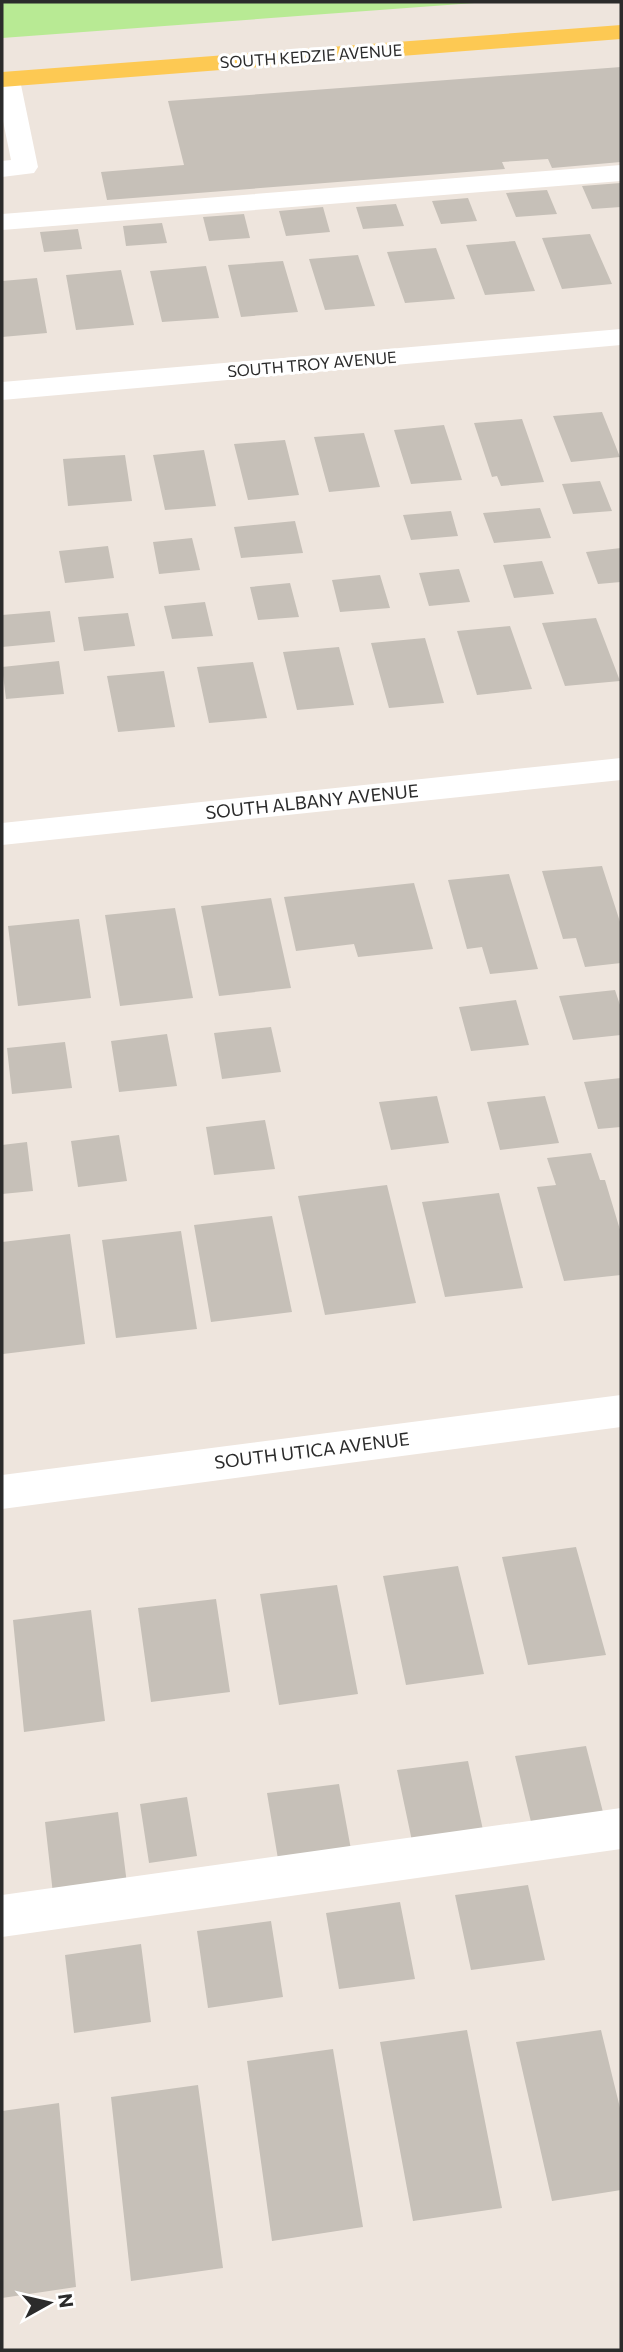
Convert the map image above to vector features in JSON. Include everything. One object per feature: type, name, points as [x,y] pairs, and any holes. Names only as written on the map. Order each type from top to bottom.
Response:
[{"type":"main road","name":"SOUTH KEDZIE AVENUE","points":[[5,80],[621,32]]},
{"type":"street","points":[[5,80],[13,168]]},
{"type":"street","points":[[2,222],[621,173]]},
{"type":"street","name":"SOUTH TROY AVENUE","points":[[2,391],[621,337]]},
{"type":"street","name":"SOUTH ALBANY AVENUE","points":[[2,834],[621,769]]},
{"type":"street","name":"SOUTH UTICA AVENUE","points":[[2,1492],[621,1411]]},
{"type":"street","points":[[2,1916],[621,1828]]},
{"type":"green space","points":[[2,2],[488,2],[2,38]]},
{"type":"building","points":[[621,67],[621,162],[552,168],[548,159],[502,162],[505,169],[107,200],[101,172],[184,165],[168,101]]},
{"type":"building","points":[[621,183],[621,207],[592,209],[582,186]]},
{"type":"building","points":[[547,190],[557,214],[516,217],[506,193]]},
{"type":"building","points":[[468,198],[477,221],[441,224],[432,201]]},
{"type":"building","points":[[396,204],[404,226],[363,229],[356,207]]},
{"type":"building","points":[[323,207],[330,232],[286,236],[279,211]]},
{"type":"building","points":[[244,214],[250,238],[209,241],[203,217]]},
{"type":"building","points":[[162,223],[167,243],[126,246],[123,226]]},
{"type":"building","points":[[78,229],[82,249],[44,252],[40,232]]},
{"type":"building","points":[[590,234],[612,284],[562,289],[542,238]]},
{"type":"building","points":[[515,241],[535,291],[485,295],[466,245]]},
{"type":"building","points":[[436,248],[455,299],[405,303],[387,252]]},
{"type":"building","points":[[358,255],[375,306],[325,310],[309,259]]},
{"type":"building","points":[[283,261],[298,312],[241,317],[228,265]]},
{"type":"building","points":[[206,266],[219,318],[162,322],[150,271]]},
{"type":"building","points":[[121,270],[134,325],[76,330],[66,275]]},
{"type":"building","points":[[37,278],[47,333],[2,337],[2,281]]},
{"type":"building","points":[[602,412],[620,457],[571,462],[553,416]]},
{"type":"building","points":[[522,419],[544,482],[501,486],[497,476],[492,477],[474,423]]},
{"type":"building","points":[[444,425],[462,480],[411,484],[394,430]]},
{"type":"building","points":[[364,433],[380,487],[329,492],[314,437]]},
{"type":"building","points":[[285,440],[299,495],[248,500],[234,444]]},
{"type":"building","points":[[204,450],[216,506],[165,510],[153,455]]},
{"type":"building","points":[[125,455],[132,501],[68,506],[63,459]]},
{"type":"building","points":[[600,481],[612,511],[573,514],[562,484]]},
{"type":"building","points":[[540,508],[551,538],[494,543],[483,513]]},
{"type":"building","points":[[451,511],[458,536],[411,540],[403,515]]},
{"type":"building","points":[[295,521],[303,553],[241,558],[234,527]]},
{"type":"building","points":[[192,538],[200,570],[159,574],[153,542]]},
{"type":"building","points":[[108,546],[114,578],[65,583],[59,551]]},
{"type":"building","points":[[621,548],[621,582],[598,584],[586,552]]},
{"type":"building","points":[[542,561],[554,594],[514,598],[503,565]]},
{"type":"building","points":[[459,569],[470,602],[429,606],[419,573]]},
{"type":"building","points":[[380,575],[390,608],[340,612],[332,580]]},
{"type":"building","points":[[290,583],[299,617],[258,620],[250,587]]},
{"type":"building","points":[[205,602],[213,636],[172,639],[164,606]]},
{"type":"building","points":[[50,611],[55,642],[2,647],[2,615]]},
{"type":"building","points":[[128,613],[135,646],[84,651],[78,617]]},
{"type":"building","points":[[596,618],[620,681],[565,686],[542,623]]},
{"type":"building","points":[[510,626],[532,689],[477,695],[457,631]]},
{"type":"building","points":[[425,638],[444,703],[389,708],[371,643]]},
{"type":"building","points":[[339,647],[354,705],[297,710],[283,652]]},
{"type":"building","points":[[59,661],[64,694],[6,699],[2,667]]},
{"type":"building","points":[[253,662],[267,718],[209,723],[197,667]]},
{"type":"building","points":[[164,671],[175,727],[118,732],[107,676]]},
{"type":"building","points":[[602,866],[621,925],[621,963],[585,967],[576,938],[563,939],[542,871]]},
{"type":"building","points":[[509,874],[538,969],[490,974],[482,947],[467,949],[448,880]]},
{"type":"building","points":[[414,883],[433,949],[358,957],[354,944],[296,951],[284,897]]},
{"type":"building","points":[[271,898],[291,988],[219,996],[201,906]]},
{"type":"building","points":[[175,908],[193,998],[120,1006],[105,915]]},
{"type":"building","points":[[79,919],[91,998],[18,1006],[8,926]]},
{"type":"building","points":[[615,990],[621,1008],[621,1035],[573,1040],[559,996]]},
{"type":"building","points":[[516,1000],[529,1045],[471,1051],[459,1007]]},
{"type":"building","points":[[271,1027],[281,1072],[222,1079],[214,1033]]},
{"type":"building","points":[[167,1034],[177,1086],[119,1092],[111,1041]]},
{"type":"building","points":[[65,1042],[72,1088],[12,1094],[7,1048]]},
{"type":"building","points":[[621,1078],[621,1127],[598,1129],[584,1082]]},
{"type":"building","points":[[437,1096],[449,1143],[391,1150],[379,1102]]},
{"type":"building","points":[[545,1096],[559,1143],[500,1150],[487,1102]]},
{"type":"building","points":[[265,1120],[275,1169],[214,1175],[206,1127]]},
{"type":"building","points":[[119,1135],[127,1181],[78,1187],[71,1141]]},
{"type":"building","points":[[27,1142],[33,1191],[2,1194],[2,1145]]},
{"type":"building","points":[[591,1153],[600,1180],[605,1180],[621,1233],[621,1275],[564,1281],[537,1187],[556,1185],[547,1158]]},
{"type":"building","points":[[387,1185],[416,1303],[325,1315],[298,1196]]},
{"type":"building","points":[[499,1193],[523,1288],[445,1297],[422,1202]]},
{"type":"building","points":[[272,1216],[292,1312],[211,1322],[194,1225]]},
{"type":"building","points":[[181,1231],[197,1329],[116,1338],[102,1240]]},
{"type":"building","points":[[70,1234],[85,1344],[3,1354],[2,1242]]},
{"type":"building","points":[[576,1547],[606,1655],[528,1665],[502,1557]]},
{"type":"building","points":[[458,1566],[484,1674],[406,1685],[383,1576]]},
{"type":"building","points":[[337,1585],[358,1694],[279,1705],[260,1594]]},
{"type":"building","points":[[216,1599],[230,1692],[151,1702],[138,1608]]},
{"type":"building","points":[[91,1610],[105,1721],[24,1732],[13,1620]]},
{"type":"building","points":[[586,1746],[604,1816],[532,1826],[515,1756]]},
{"type":"building","points":[[468,1761],[483,1830],[412,1841],[397,1770]]},
{"type":"building","points":[[339,1784],[352,1855],[279,1865],[267,1793]]},
{"type":"building","points":[[187,1797],[197,1856],[149,1863],[140,1804]]},
{"type":"building","points":[[118,1812],[127,1884],[53,1894],[45,1822]]},
{"type":"building","points":[[528,1885],[545,1960],[471,1970],[455,1895]]},
{"type":"building","points":[[400,1902],[415,1979],[339,1989],[326,1913]]},
{"type":"building","points":[[271,1921],[283,1997],[208,2008],[197,1931]]},
{"type":"building","points":[[141,1944],[151,2022],[74,2033],[65,1955]]},
{"type":"building","points":[[467,2030],[502,2208],[413,2221],[380,2042]]},
{"type":"building","points":[[601,2030],[621,2112],[621,2190],[552,2201],[516,2042]]},
{"type":"building","points":[[333,2049],[363,2227],[272,2241],[247,2061]]},
{"type":"building","points":[[198,2085],[223,2268],[131,2281],[111,2097]]},
{"type":"building","points":[[59,2103],[76,2287],[2,2298],[2,2111]]}]
